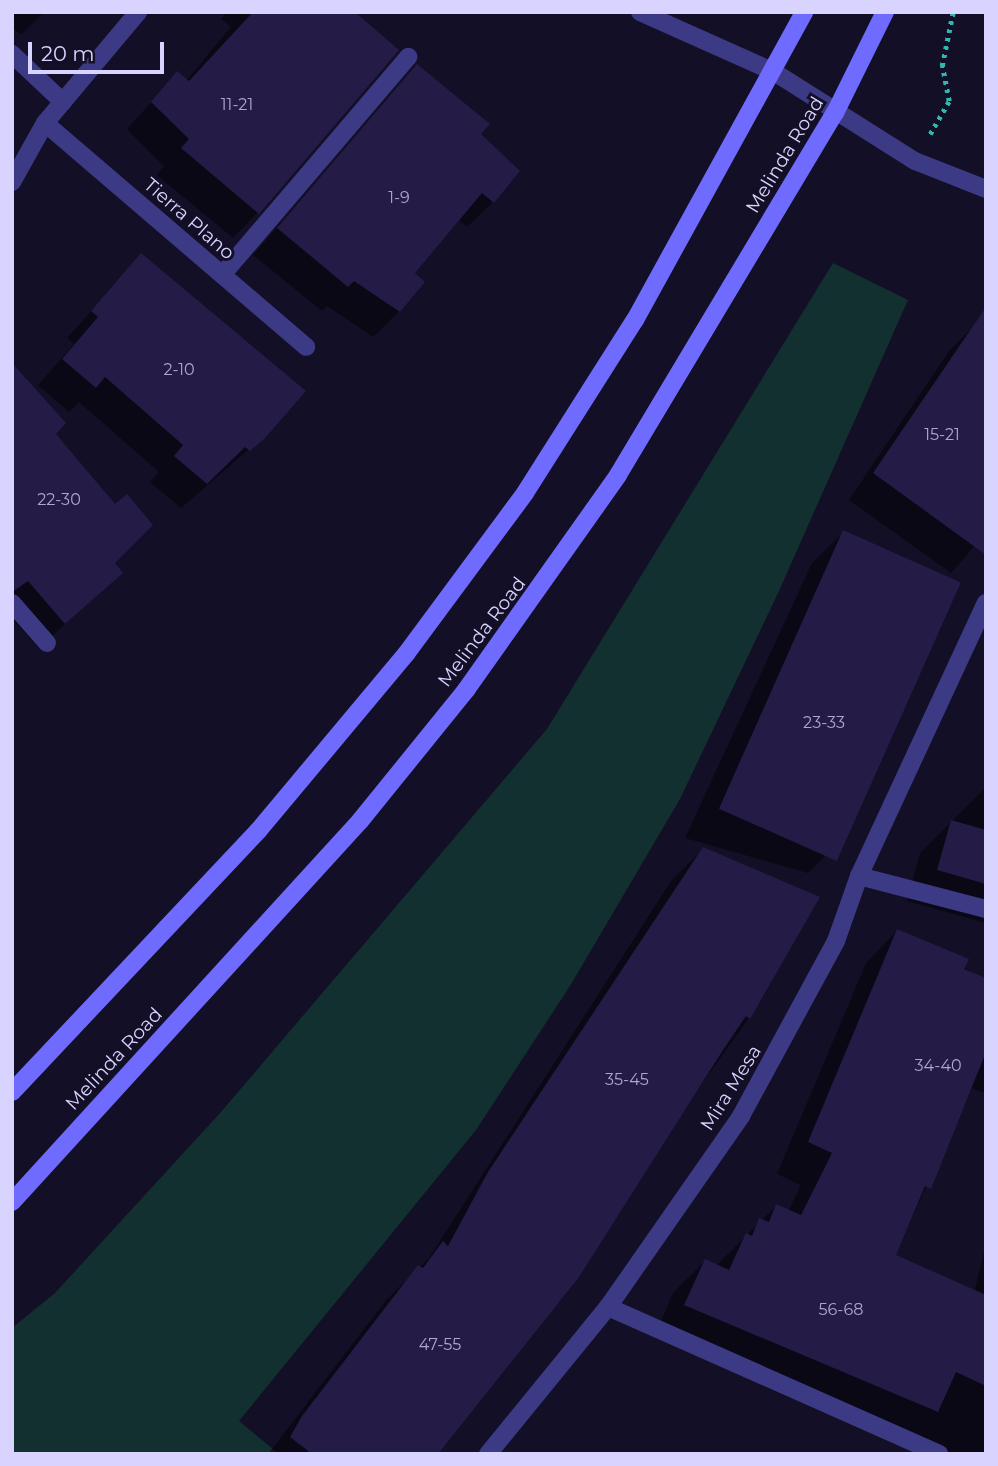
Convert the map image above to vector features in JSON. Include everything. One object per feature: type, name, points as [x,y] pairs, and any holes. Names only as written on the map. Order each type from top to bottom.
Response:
[{"type":"main road","points":[[12,1092],[258,831],[406,654],[582,407],[774,72],[804,12]]},
{"type":"main road","name":"Melinda Road","points":[[12,1202],[360,821],[466,690],[618,474],[835,113],[885,12]]},
{"type":"street","points":[[12,182],[46,123],[138,12]]},
{"type":"street","points":[[640,12],[774,72],[835,113],[915,161],[986,189]]},
{"type":"street","points":[[12,54],[63,102]]},
{"type":"street","points":[[222,275],[408,57]]},
{"type":"street","name":"Tierra Plano","points":[[46,123],[306,346]]},
{"type":"street","points":[[12,603],[47,643]]},
{"type":"street","name":"Mira Mesa","points":[[488,1454],[608,1307],[753,1095],[836,941],[859,876],[986,603]]},
{"type":"street","points":[[859,876],[986,909]]},
{"type":"street","points":[[608,1307],[939,1454]]},
{"type":"path","points":[[915,161],[949,101],[942,66],[953,12]]},
{"type":"green space","points":[[833,263],[908,300],[779,591],[680,799],[570,986],[476,1130],[239,1421],[279,1454],[12,1454],[12,1328],[55,1293],[221,1112],[547,729]]},
{"type":"building","points":[[253,12],[355,12],[399,50],[259,214],[181,148],[189,139],[151,102],[177,71],[189,81]]},
{"type":"building","points":[[417,64],[490,124],[481,134],[520,171],[494,203],[482,193],[415,273],[425,282],[400,312],[354,281],[348,287],[277,228]]},
{"type":"building","points":[[141,253],[306,391],[265,438],[250,451],[245,447],[207,484],[174,456],[183,445],[105,377],[96,388],[62,359],[98,317],[91,311]]},
{"type":"building","points":[[986,307],[986,555],[873,473]]},
{"type":"building","points":[[12,363],[66,423],[56,434],[115,504],[127,494],[153,525],[115,563],[123,573],[65,624],[28,581],[12,592]]},
{"type":"building","points":[[843,530],[961,582],[837,861],[719,809]]},
{"type":"building","points":[[951,820],[986,830],[986,884],[937,870]]},
{"type":"building","points":[[703,847],[820,897],[750,1019],[746,1016],[723,1050],[579,1277],[438,1454],[312,1454],[290,1437],[302,1416],[418,1265],[423,1268],[443,1241],[448,1246],[488,1172]]},
{"type":"building","points":[[897,929],[969,959],[964,969],[986,978],[986,1052],[931,1189],[925,1186],[896,1255],[986,1295],[986,1386],[956,1372],[938,1412],[684,1305],[705,1259],[729,1270],[746,1233],[752,1236],[759,1218],[769,1222],[776,1204],[801,1215],[832,1153],[808,1142]]}]
